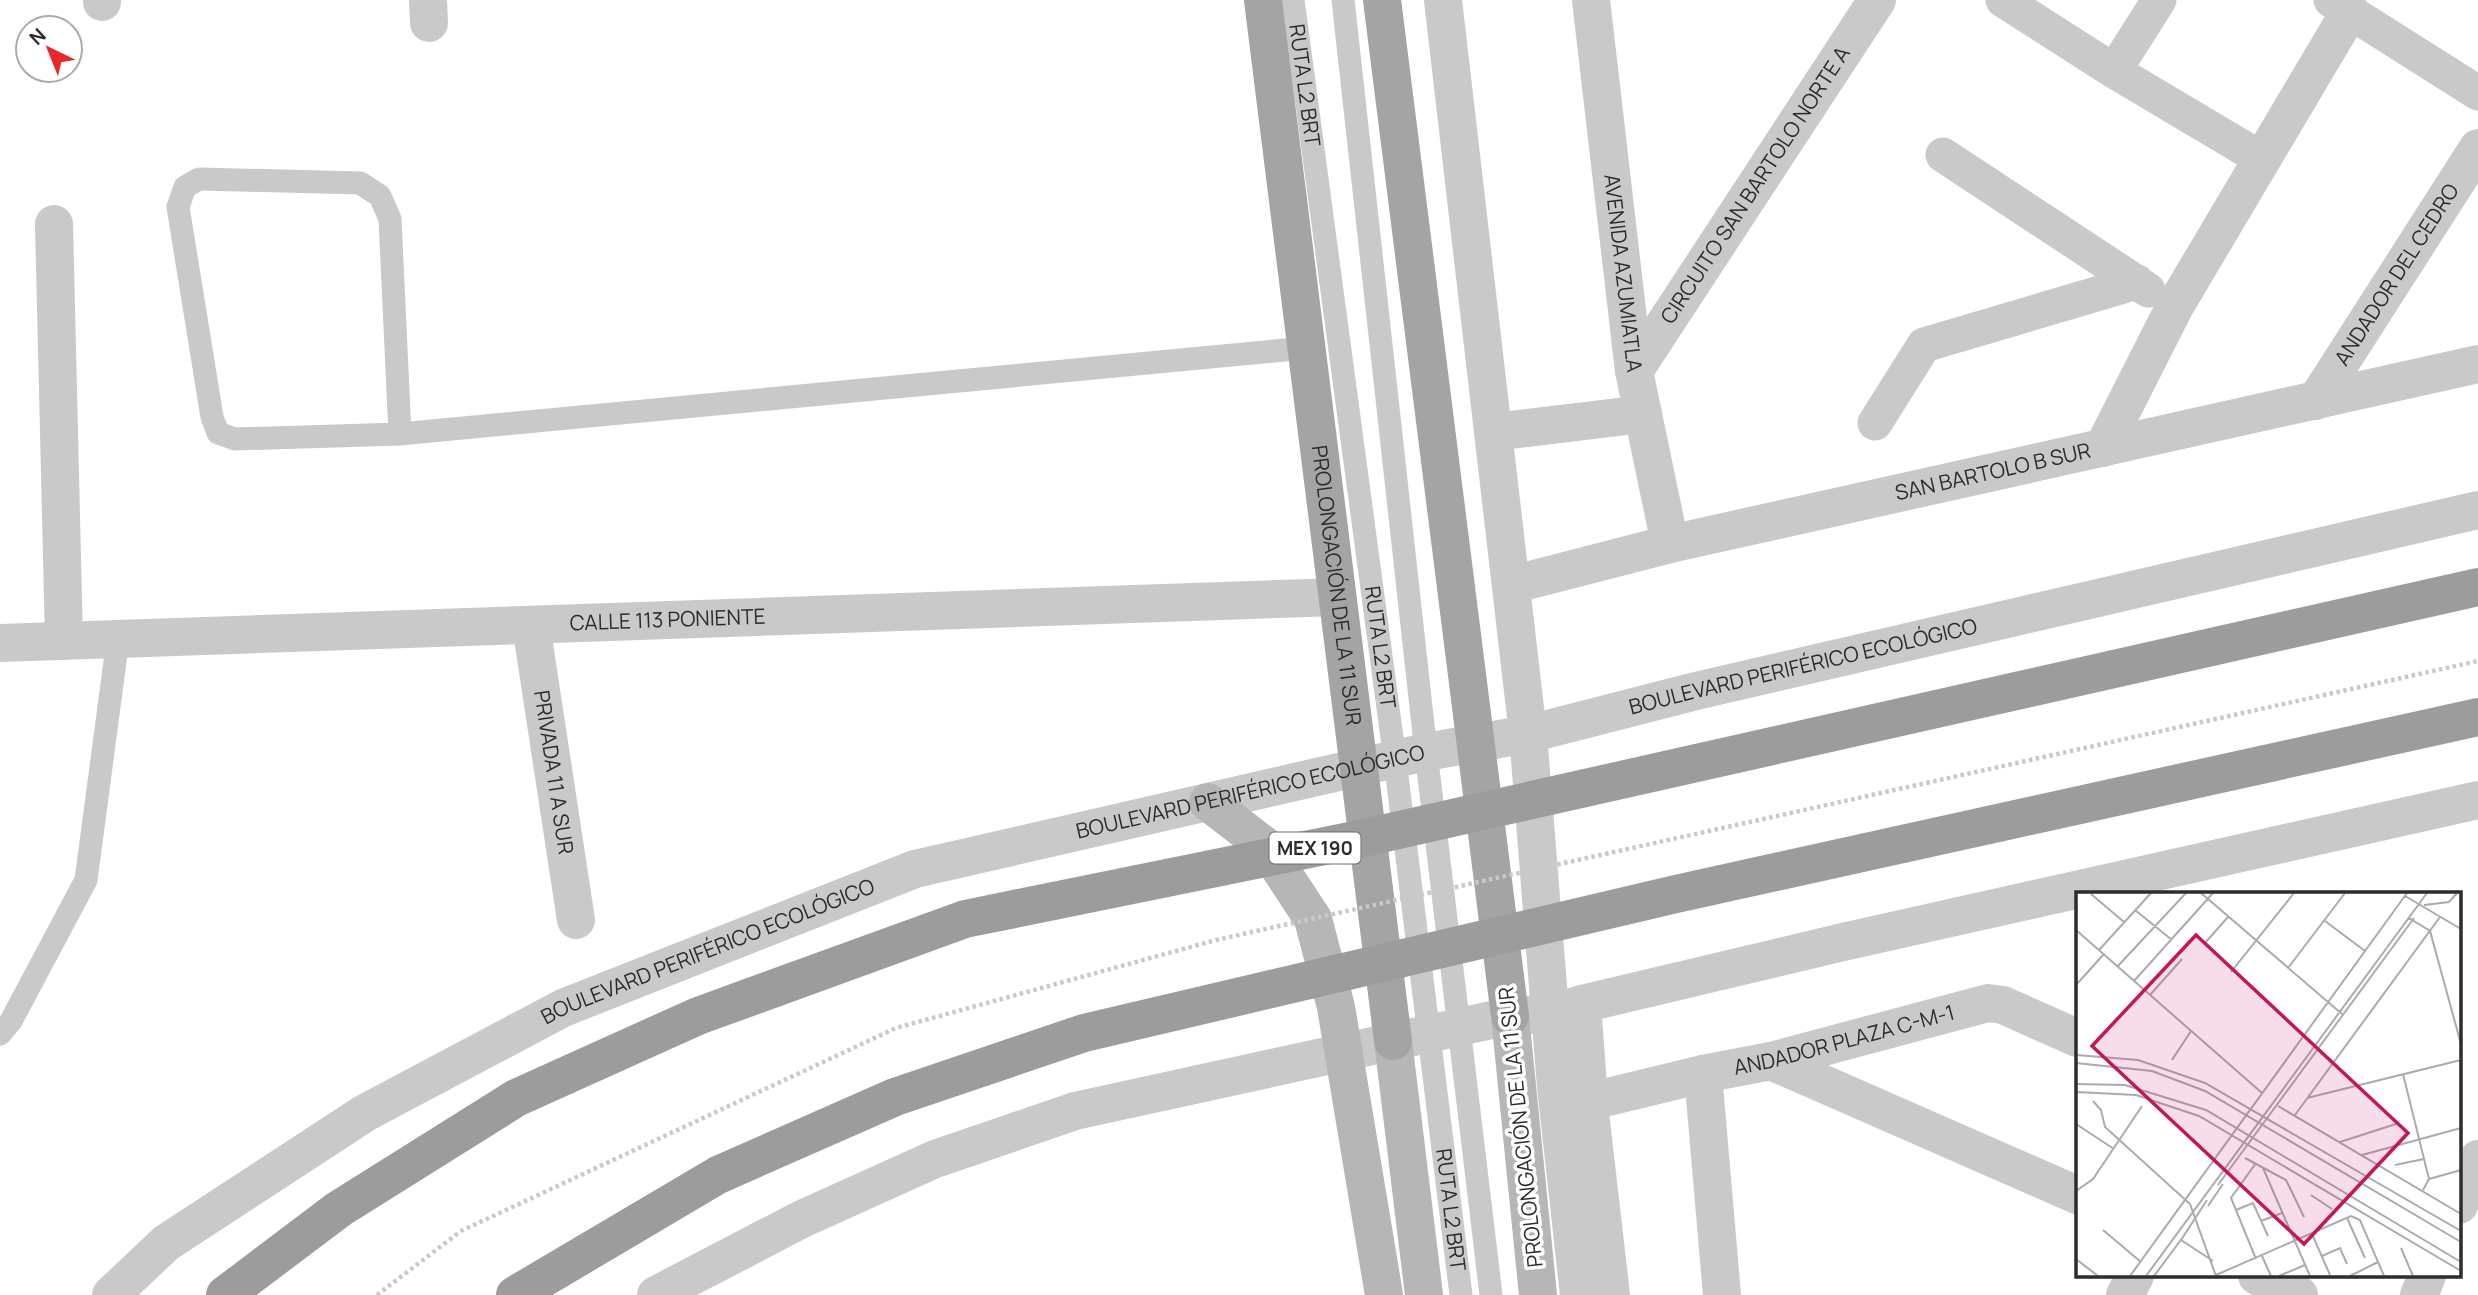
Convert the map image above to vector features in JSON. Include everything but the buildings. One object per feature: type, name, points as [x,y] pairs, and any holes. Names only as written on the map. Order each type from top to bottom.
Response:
[{"type":"highway","name":"MEX 190","points":[[225,1295],[339,1209],[516,1098],[698,1016],[965,919],[1372,836],[2478,587]]},
{"type":"highway","points":[[515,1295],[718,1175],[895,1097],[1084,1033],[1676,894],[2478,717]]},
{"type":"main road","name":"PROLONGACIÓN DE LA 11 SUR","points":[[1263,0],[1337,597],[1393,760],[1427,1034],[1424,1295]]},
{"type":"main road","name":"PROLONGACIÓN DE LA 11 SUR","points":[[1382,0],[1510,1016],[1538,1295]]},
{"type":"main road","points":[[1208,802],[1265,846],[1313,919],[1345,1051],[1384,1295]]},
{"type":"street","points":[[1443,0],[1528,734],[1566,1009],[1590,1114],[1611,1295]]},
{"type":"street","name":"AVENIDA AZUMIATLA","points":[[1591,0],[1634,371],[1670,544]]},
{"type":"street","name":"CIRCUITO SAN BARTOLO NORTE A","points":[[1634,371],[1878,0]]},
{"type":"street","points":[[2003,0],[2114,71],[2262,159]]},
{"type":"street","points":[[2114,71],[2159,0]]},
{"type":"street","points":[[2104,448],[2175,306],[2262,159],[2340,6],[2478,93]]},
{"type":"street","name":"ANDADOR DEL CEDRO","points":[[2316,401],[2478,148]]},
{"type":"street","points":[[1943,155],[2175,306]]},
{"type":"street","points":[[54,224],[64,641]]},
{"type":"street","points":[[1875,423],[1924,345],[2137,282]]},
{"type":"street","name":"SAN BARTOLO B SUR","points":[[1511,585],[1670,544],[2478,364]]},
{"type":"street","points":[[1493,432],[1643,414]]},
{"type":"street","name":"BOULEVARD PERIFÉRICO ECOLÓGICO","points":[[111,1295],[166,1243],[365,1113],[564,1008],[915,869],[1393,760],[1528,734],[1696,691],[2478,510]]},
{"type":"street","name":"CALLE 113 PONIENTE","points":[[0,643],[1337,597]]},
{"type":"street","name":"PRIVADA 11 A SUR","points":[[531,625],[576,920]]},
{"type":"street","points":[[656,1295],[802,1219],[935,1159],[1074,1111],[1510,1016],[1566,1009],[1843,942],[2478,800]]},
{"type":"street","name":"ANDADOR PLAZA C-M-1","points":[[1604,1098],[1771,1061],[1988,1003],[2003,1005],[2076,1038]]},
{"type":"street","points":[[1566,1009],[1579,1295]]},
{"type":"street","points":[[1771,1061],[2076,1195]]},
{"type":"street","points":[[1703,1074],[1722,1295]]},
{"type":"street","points":[[2125,1295],[2134,1278]]},
{"type":"street","points":[[2261,1278],[2299,1295]]},
{"type":"street","points":[[2419,1295],[2426,1278]]},
{"type":"lane","name":"RUTA L2 BRT","points":[[1293,0],[1461,1295]]},
{"type":"lane","name":"RUTA L2 BRT","points":[[1343,0],[1393,760]]},
{"type":"lane","points":[[400,434],[390,219],[380,196],[360,183],[200,179],[185,187],[178,207],[212,417],[218,433],[235,439],[400,434],[1306,348]]},
{"type":"lane","points":[[0,1034],[10,1021],[86,880],[118,639]]},
{"type":"lane","name":"RUTA L2 BRT","points":[[1427,1034],[1490,1295]]}]
